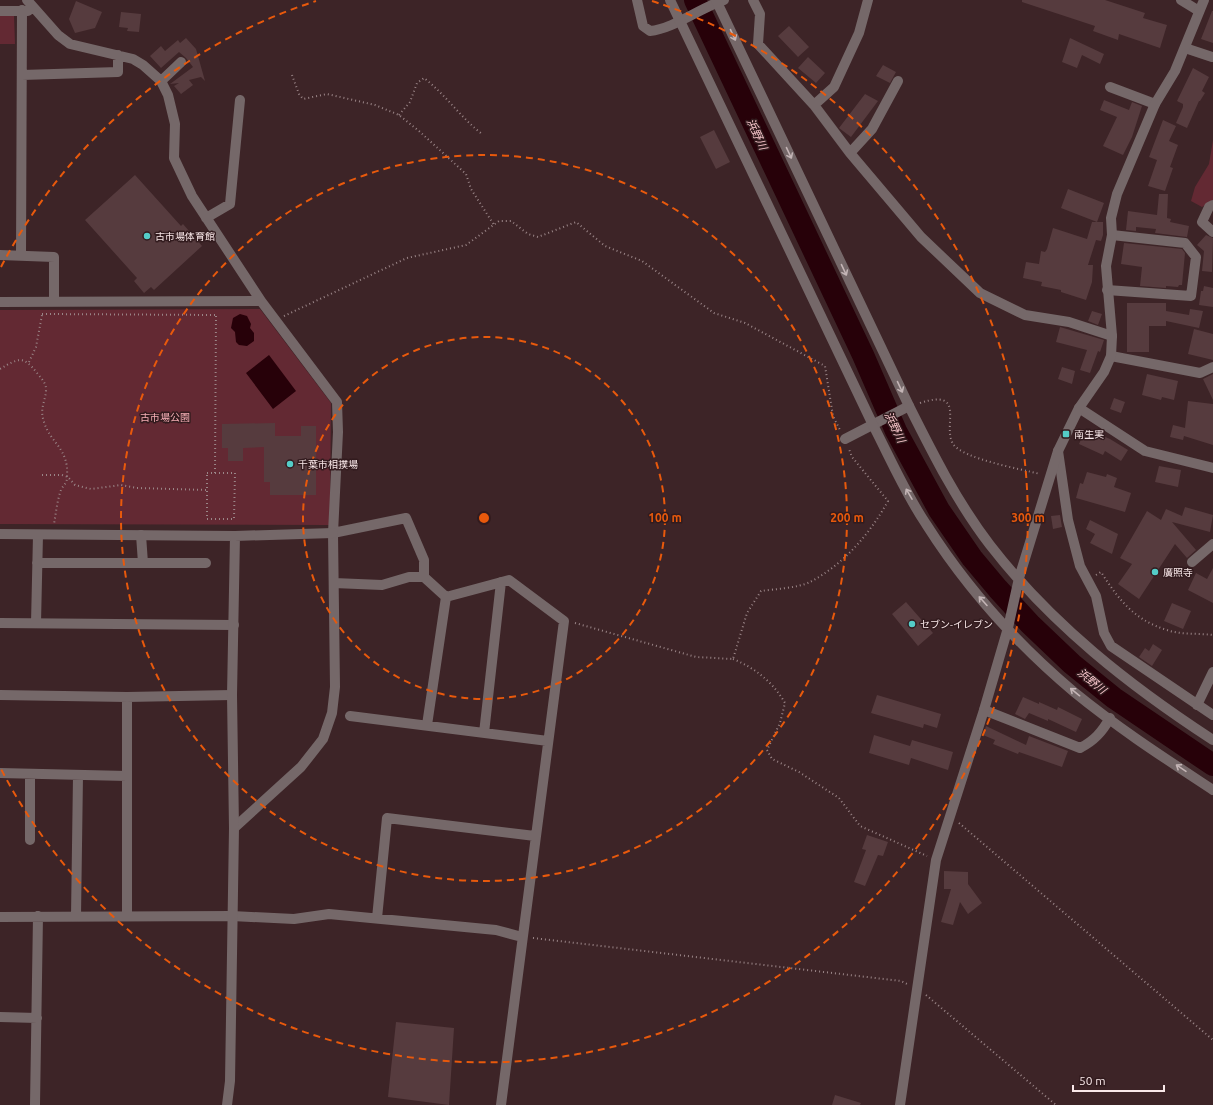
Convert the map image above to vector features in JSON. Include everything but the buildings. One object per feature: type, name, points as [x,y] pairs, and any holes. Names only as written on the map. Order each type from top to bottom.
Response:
[{"type":"street","points":[[27,0],[58,35],[70,44],[118,55],[138,62],[161,81],[168,95],[174,116],[174,158],[192,196],[261,301],[337,402],[338,432],[333,533],[335,687],[332,713],[323,739],[301,767],[234,828]]},
{"type":"street","points":[[638,0],[643,26],[650,31],[662,30],[719,1],[909,406],[932,453],[958,498],[990,545],[1072,634],[1101,660],[1134,686],[1213,740]]},
{"type":"street","points":[[670,0],[873,425],[925,524],[976,594],[1040,662],[1075,692],[1110,718],[1213,790]]},
{"type":"street","points":[[753,0],[760,14],[758,44],[814,105],[850,153],[921,237],[980,293],[1025,315],[1069,322],[1112,336]]},
{"type":"street","points":[[814,105],[834,87],[859,33],[868,0]]},
{"type":"street","points":[[1181,0],[1199,11]]},
{"type":"street","points":[[900,1105],[936,860],[984,710],[1008,628],[1019,578],[1058,451],[1079,408],[1104,372],[1111,356],[1112,336],[1106,266],[1112,235],[1111,218],[1117,194],[1155,104],[1175,70],[1185,48],[1204,0]]},
{"type":"street","points":[[21,256],[22,10]]},
{"type":"street","points":[[0,11],[37,11]]},
{"type":"street","points":[[1185,48],[1212,56]]},
{"type":"street","points":[[22,75],[118,72],[118,55]]},
{"type":"street","points":[[161,81],[181,62]]},
{"type":"street","points":[[850,153],[872,129],[898,81]]},
{"type":"street","points":[[1110,87],[1155,104]]},
{"type":"street","points":[[206,218],[230,204],[240,100]]},
{"type":"street","points":[[1213,205],[1209,207],[1202,222],[1213,232]]},
{"type":"street","points":[[1107,290],[1191,296],[1196,257],[1185,243],[1112,235]]},
{"type":"street","points":[[0,255],[54,256],[49,302]]},
{"type":"street","points":[[0,302],[261,301]]},
{"type":"street","points":[[1111,356],[1200,373],[1213,367]]},
{"type":"street","points":[[845,439],[909,406]]},
{"type":"street","points":[[1079,408],[1145,451],[1213,468]]},
{"type":"street","points":[[1058,451],[1068,520],[1080,566],[1086,580],[1096,596],[1104,633],[1111,646],[1213,716]]},
{"type":"street","points":[[0,534],[235,536],[333,533],[406,518],[424,560],[424,577]]},
{"type":"street","points":[[36,623],[38,535]]},
{"type":"street","points":[[141,535],[144,563]]},
{"type":"street","points":[[227,1105],[230,1060],[234,828],[232,695],[235,536]]},
{"type":"street","points":[[1192,562],[1213,544]]},
{"type":"street","points":[[37,563],[206,563]]},
{"type":"street","points":[[334,583],[382,585],[409,577],[424,577],[446,597]]},
{"type":"street","points":[[446,597],[509,580],[564,621],[501,1105]]},
{"type":"street","points":[[484,733],[501,582]]},
{"type":"street","points":[[428,725],[446,597]]},
{"type":"street","points":[[0,623],[234,625]]},
{"type":"street","points":[[1101,660],[1111,646]]},
{"type":"street","points":[[1197,705],[1213,672]]},
{"type":"street","points":[[0,695],[127,697],[232,695]]},
{"type":"street","points":[[127,697],[127,916]]},
{"type":"street","points":[[984,710],[1080,748],[1092,742],[1103,731],[1110,718]]},
{"type":"street","points":[[350,716],[548,740]]},
{"type":"street","points":[[0,773],[126,776]]},
{"type":"street","points":[[30,774],[30,840]]},
{"type":"street","points":[[76,916],[78,776]]},
{"type":"street","points":[[376,918],[387,818],[535,836]]},
{"type":"street","points":[[0,917],[232,916],[294,919],[330,914],[496,930],[522,937]]},
{"type":"street","points":[[35,1105],[38,916]]},
{"type":"street","points":[[0,1017],[37,1018]]},
{"type":"path","points":[[292,75],[299,94],[304,99],[327,94],[375,105],[399,115],[419,131],[466,174],[471,189],[494,225]]},
{"type":"path","points":[[399,115],[410,102],[417,83],[424,78],[439,90],[466,121],[482,134]]},
{"type":"path","points":[[276,321],[301,307],[328,297],[408,258],[466,245],[499,221],[511,222],[528,234],[538,237],[576,222],[605,246],[642,261],[714,313],[745,324],[825,366],[833,416],[845,439],[852,457],[888,501],[880,516],[845,558],[809,583],[762,591],[747,613],[733,659]]},
{"type":"path","points":[[215,473],[216,301]]},
{"type":"path","points":[[29,362],[36,347],[42,314],[49,302]]},
{"type":"path","points":[[42,314],[216,315]]},
{"type":"path","points":[[0,369],[13,360],[22,359],[29,362],[44,382],[46,389],[42,410],[44,422],[60,446],[66,460],[68,477],[66,483],[61,488],[58,499],[53,535]]},
{"type":"path","points":[[909,406],[935,398],[941,399],[948,404],[951,412],[953,443],[959,450],[982,460],[1050,476]]},
{"type":"path","points":[[207,473],[215,473],[234,473],[234,519],[206,519],[207,473]]},
{"type":"path","points":[[42,475],[62,475],[68,477],[75,485],[91,489],[121,485],[137,488],[207,490]]},
{"type":"path","points":[[1086,580],[1101,572],[1114,592],[1135,615],[1167,630],[1213,635]]},
{"type":"path","points":[[564,621],[696,657],[733,659],[750,666],[778,691],[785,703],[780,723],[767,750],[772,759],[799,772],[839,798],[860,826],[936,860]]},
{"type":"path","points":[[950,815],[1213,1040]]},
{"type":"path","points":[[522,937],[901,981],[918,988],[1056,1105]]},
{"type":"green space","points":[[0,15],[14,15],[15,44],[0,44]]},
{"type":"green space","points":[[1213,140],[1213,200],[1202,207],[1191,201],[1195,187],[1209,164]]},
{"type":"green space","name":"古市場公園","points":[[260,309],[331,403],[330,525],[0,524],[0,310]]},
{"type":"shaded area","points":[[240,314],[247,316],[251,324],[250,328],[254,333],[254,341],[247,346],[239,345],[236,342],[235,332],[231,328],[233,318]]},
{"type":"shaded area","points":[[269,355],[296,391],[273,409],[246,373]]},
{"type":"waterway","name":"浜野川","points":[[695,0],[863,355],[896,431],[939,510],[972,558],[998,589],[1030,624],[1072,664],[1114,698],[1213,765]]},
{"type":"place","name":"古市場体育館","points":[[147,236]]},
{"type":"place","name":"南生実","points":[[1066,434]]},
{"type":"place","name":"千葉市相撲場","points":[[290,464]]},
{"type":"place","name":"廣照寺","points":[[1155,572]]},
{"type":"place","name":"セブン-イレブン","points":[[912,624]]}]
